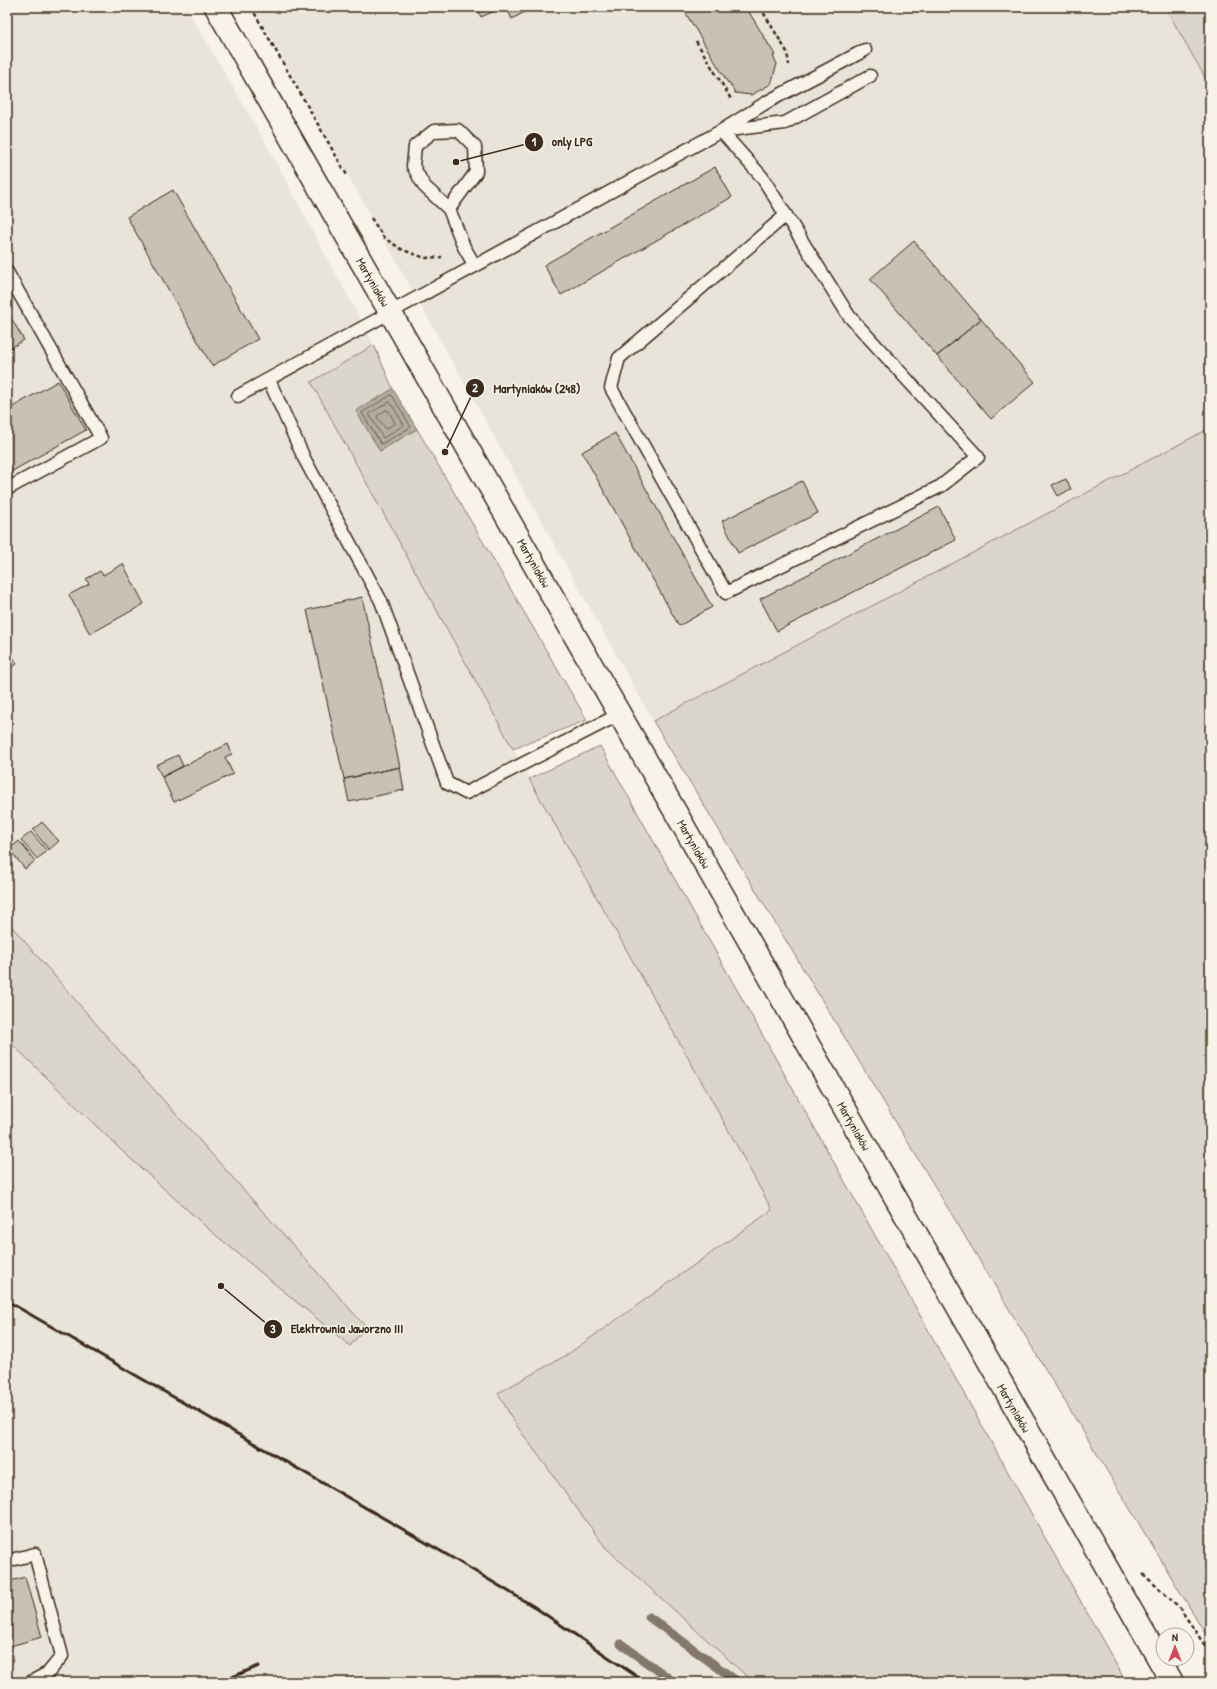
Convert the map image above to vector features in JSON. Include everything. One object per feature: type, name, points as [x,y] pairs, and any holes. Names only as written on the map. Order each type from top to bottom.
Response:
[{"type":"main road","name":"Martyniaków","points":[[216,7],[1112,1580],[1172,1682]]},
{"type":"lane","points":[[238,396],[721,131],[767,102],[865,50]]},
{"type":"lane","points":[[721,131],[785,123],[870,76]]},
{"type":"lane","points":[[450,209],[476,172],[475,147],[458,130],[434,131],[415,146],[413,166],[424,186],[450,209],[464,248],[475,266]]},
{"type":"lane","points":[[721,131],[762,177],[786,215],[849,316],[978,457],[941,486],[726,593],[610,388],[619,358],[786,215]]},
{"type":"lane","points":[[7,272],[101,438],[7,489]]},
{"type":"lane","points":[[269,380],[304,458],[381,601],[447,783],[466,793],[620,714]]},
{"type":"lane","points":[[7,1561],[35,1554],[62,1656],[48,1673],[31,1682]]},
{"type":"path","points":[[251,7],[348,177]]},
{"type":"path","points":[[760,7],[787,52],[789,67]]},
{"type":"path","points":[[696,40],[733,102]]},
{"type":"path","points":[[371,218],[384,238],[403,250],[425,258],[448,256],[464,248]]},
{"type":"path","points":[[1112,1580],[1143,1573],[1179,1607],[1210,1653]]},
{"type":"shaded area","points":[[7,7],[186,7],[264,140],[374,345],[311,382],[513,749],[708,1093],[772,1210],[568,1354],[498,1393],[753,1682],[7,1682]]},
{"type":"shaded area","points":[[254,7],[1165,7],[1210,86],[1210,428],[653,721]]},
{"type":"shaded area","points":[[1165,7],[1210,7],[1210,86]]},
{"type":"shaded area","points":[[374,345],[393,389],[356,411],[380,451],[417,429],[587,720],[513,749],[311,382]]},
{"type":"shaded area","points":[[1210,428],[1210,1641],[653,721]]},
{"type":"shaded area","points":[[600,746],[1126,1682],[753,1682],[605,1547],[514,1422],[498,1393],[568,1354],[772,1210],[708,1093],[529,779]]},
{"type":"shaded area","points":[[7,921],[117,1048],[366,1327],[350,1346],[212,1232],[121,1150],[7,1039]]},
{"type":"water","points":[[393,389],[417,429],[380,451],[356,411]]},
{"type":"building","points":[[476,7],[496,7],[497,10],[481,17]]},
{"type":"building","points":[[506,7],[534,7],[512,19]]},
{"type":"building","points":[[682,7],[746,7],[775,55],[773,56],[777,64],[771,84],[751,95],[735,93]]},
{"type":"building","points":[[715,167],[732,197],[561,295],[544,265]]},
{"type":"building","points":[[173,190],[258,339],[212,366],[127,217]]},
{"type":"building","points":[[914,241],[981,319],[937,356],[870,279]]},
{"type":"building","points":[[7,311],[24,340],[7,350]]},
{"type":"building","points":[[981,319],[1035,382],[991,419],[937,356]]},
{"type":"building","points":[[58,381],[86,430],[7,474],[7,410]]},
{"type":"building","points":[[615,433],[712,607],[679,626],[582,452]]},
{"type":"building","points":[[1066,479],[1071,489],[1058,496],[1052,485]]},
{"type":"building","points":[[802,481],[818,513],[738,553],[722,521]]},
{"type":"building","points":[[939,507],[956,540],[777,631],[760,599]]},
{"type":"building","points":[[123,564],[144,604],[90,634],[69,595],[89,584],[86,579],[100,571],[103,575]]},
{"type":"building","points":[[362,597],[400,767],[344,779],[307,610]]},
{"type":"building","points":[[7,646],[17,664],[7,670]]},
{"type":"building","points":[[228,744],[232,754],[225,757],[233,774],[174,802],[162,777]]},
{"type":"building","points":[[178,755],[183,766],[162,777],[156,765]]},
{"type":"building","points":[[400,767],[404,790],[349,802],[344,779]]},
{"type":"building","points":[[42,822],[59,841],[49,850],[33,830]]},
{"type":"building","points":[[31,832],[47,851],[37,859],[21,840]]},
{"type":"building","points":[[19,841],[35,861],[25,869],[9,849]]},
{"type":"building","points":[[25,1577],[42,1637],[7,1647],[7,1582]]},
{"type":"waterway","points":[[649,1617],[738,1682]]},
{"type":"waterway","points":[[621,1644],[674,1682]]},
{"type":"railway","points":[[7,1301],[444,1553],[533,1606],[645,1682]]},
{"type":"railway","points":[[220,1682],[259,1666]]},
{"type":"place","name":"only LPG","points":[[456,162]]},
{"type":"place","name":"Martyniaków (248)","points":[[445,452]]},
{"type":"place","name":"Elektrownia Jaworzno III","points":[[221,1286]]}]
